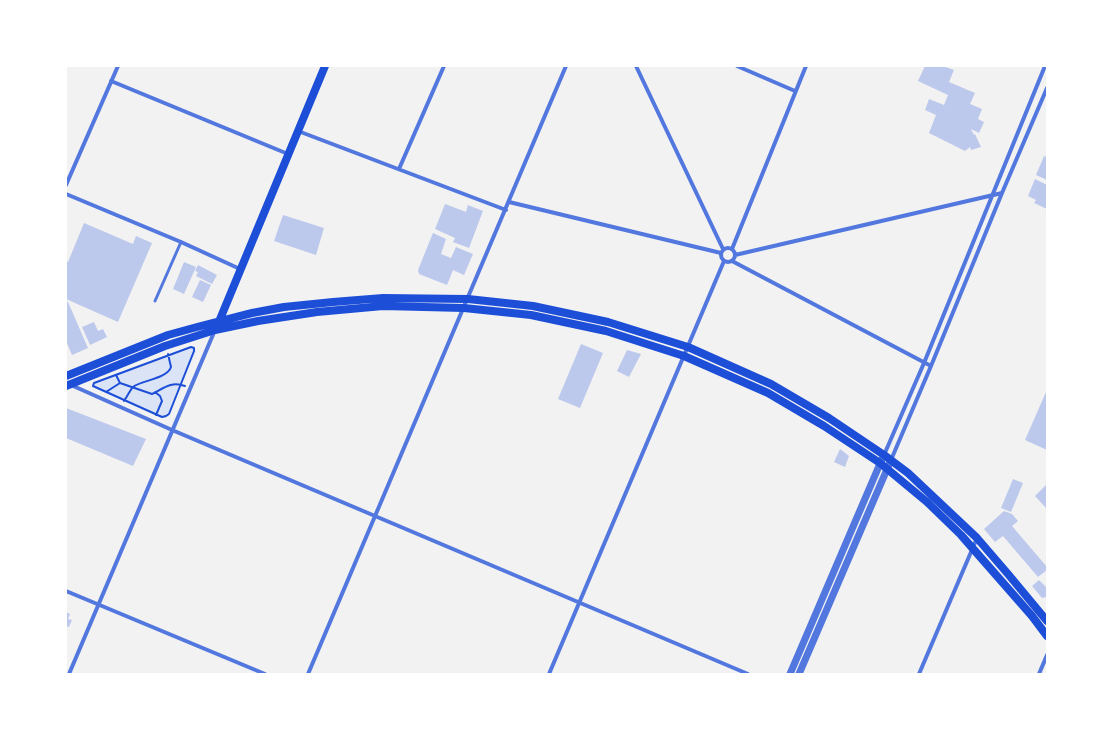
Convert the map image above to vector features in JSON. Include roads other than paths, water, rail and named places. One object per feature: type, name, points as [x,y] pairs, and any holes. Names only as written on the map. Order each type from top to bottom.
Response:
[{"type":"main road","points":[[215,330],[325,66]]},
{"type":"main road","points":[[67,385],[113,366],[168,335],[219,320],[252,313],[333,302],[468,299],[533,306],[608,322],[688,347],[771,384],[829,418],[887,457],[918,482],[977,538],[1047,621]]},
{"type":"main road","points":[[66,376],[136,352],[165,346],[215,330],[289,315],[383,302],[531,315],[606,331],[684,356],[768,393],[824,426],[884,466],[927,502],[973,548],[1032,616],[1047,636]]},
{"type":"main road","points":[[606,331],[608,322]]},
{"type":"main road","points":[[768,393],[771,384]]},
{"type":"street","points":[[66,185],[118,66]]},
{"type":"street","points":[[399,169],[444,66]]},
{"type":"street","points":[[308,674],[566,66]]},
{"type":"street","points":[[549,674],[724,261],[722,259],[722,251],[636,66]]},
{"type":"street","points":[[737,66],[795,92]]},
{"type":"street","points":[[732,249],[806,66]]},
{"type":"street","points":[[790,674],[844,559],[884,466],[924,362],[1045,66]]},
{"type":"street","points":[[111,81],[288,154]]},
{"type":"street","points":[[887,457],[931,366],[1047,88]]},
{"type":"street","points":[[1030,104],[1039,108]]},
{"type":"street","points":[[298,131],[506,210]]},
{"type":"street","points":[[724,261],[728,262],[732,260],[735,255],[1002,193]]},
{"type":"street","points":[[66,194],[181,242],[240,269]]},
{"type":"street","points":[[509,202],[722,251],[729,248],[732,249]]},
{"type":"street","points":[[732,249],[735,252],[735,255]]},
{"type":"street","points":[[732,260],[931,366]]},
{"type":"street","points":[[69,674],[215,330]]},
{"type":"street","points":[[67,385],[748,674]]},
{"type":"street","points":[[919,674],[977,538]]},
{"type":"street","points":[[799,674],[844,559]]},
{"type":"street","points":[[66,591],[265,674]]},
{"type":"street","points":[[1039,674],[1047,655]]},
{"type":"lane","points":[[155,301],[181,242]]}]
